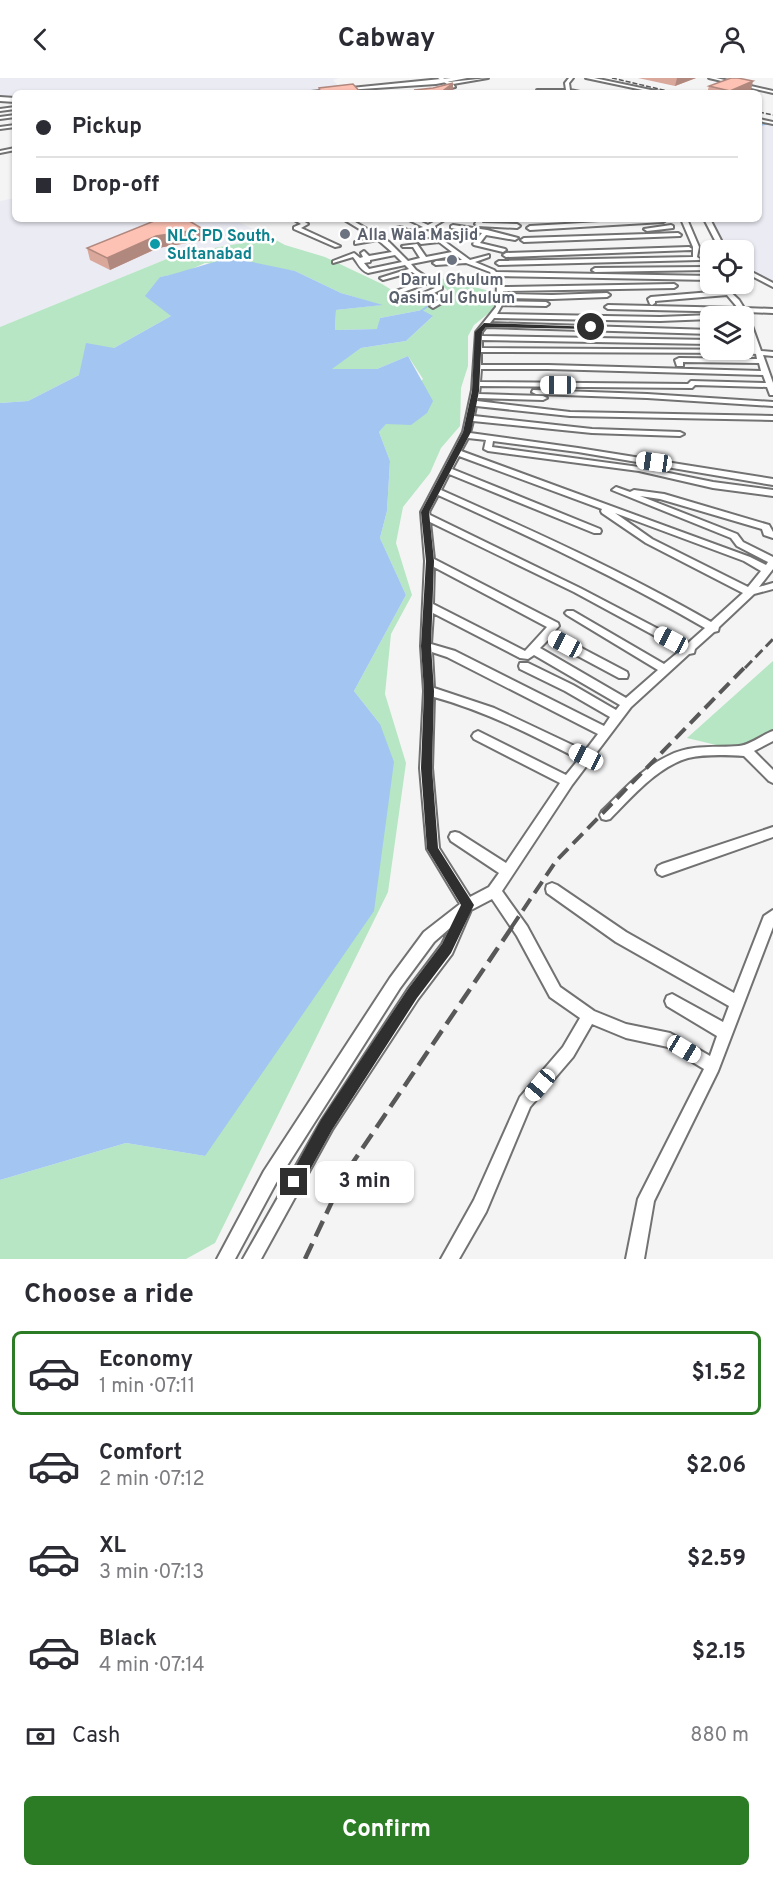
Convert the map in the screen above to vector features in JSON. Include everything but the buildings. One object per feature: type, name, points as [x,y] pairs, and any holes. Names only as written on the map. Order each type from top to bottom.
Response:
[{"type":"highway","points":[[357,90],[463,78]]},
{"type":"highway","points":[[337,90],[445,80]]},
{"type":"street","points":[[445,80],[486,78]]},
{"type":"street","points":[[588,78],[634,90]]},
{"type":"street","points":[[711,78],[773,92]]},
{"type":"street","points":[[722,86],[742,78]]},
{"type":"street","points":[[445,80],[454,86],[446,90]]},
{"type":"street","points":[[628,88],[642,87],[652,90]]},
{"type":"street","points":[[300,222],[305,224],[296,228],[337,246]]},
{"type":"street","points":[[351,222],[379,238],[415,272],[440,288],[411,300]]},
{"type":"street","points":[[417,222],[432,229],[451,237],[421,242],[416,237],[432,229],[439,222]]},
{"type":"street","points":[[453,227],[467,227],[489,231],[515,232],[495,233],[489,231],[478,224],[479,222]]},
{"type":"street","points":[[630,222],[530,231],[671,227]]},
{"type":"street","points":[[666,222],[700,262]]},
{"type":"street","points":[[496,287],[692,252],[696,247],[685,222]]},
{"type":"street","points":[[709,222],[718,240]]},
{"type":"street","points":[[393,234],[403,230],[408,233],[432,229]]},
{"type":"street","points":[[476,244],[489,231]]},
{"type":"street","points":[[489,231],[480,245],[503,250],[692,252]]},
{"type":"street","points":[[489,231],[503,250]]},
{"type":"street","points":[[306,238],[314,235]]},
{"type":"street","points":[[524,240],[678,235]]},
{"type":"street","points":[[357,243],[379,238]]},
{"type":"street","points":[[440,240],[496,287],[546,304]]},
{"type":"street","points":[[516,248],[651,244],[692,252]]},
{"type":"street","points":[[405,246],[414,245],[421,259]]},
{"type":"street","points":[[421,259],[469,262],[487,256],[480,254],[486,248]]},
{"type":"street","points":[[365,256],[368,261],[360,262],[369,271],[454,250]]},
{"type":"street","points":[[335,262],[354,255],[359,260],[365,256],[385,258],[405,251],[408,254]]},
{"type":"street","points":[[596,256],[692,252]]},
{"type":"street","points":[[496,287],[583,272],[700,269]]},
{"type":"street","points":[[383,278],[415,272]]},
{"type":"street","points":[[404,284],[396,279],[415,272]]},
{"type":"street","points":[[583,272],[697,274]]},
{"type":"street","points":[[754,275],[773,285]]},
{"type":"street","points":[[496,287],[700,278]]},
{"type":"street","points":[[398,291],[428,281]]},
{"type":"street","points":[[496,287],[700,284]]},
{"type":"street","points":[[496,287],[563,297],[676,291]]},
{"type":"street","points":[[496,287],[608,309],[700,314]]},
{"type":"street","points":[[496,287],[650,319],[700,317]]},
{"type":"street","points":[[468,905],[433,849],[426,768],[429,691],[426,646],[430,561],[425,512],[465,435],[471,418],[475,393],[478,332],[484,325],[496,287]]},
{"type":"street","points":[[430,292],[443,300],[433,306]]},
{"type":"street","points":[[652,303],[651,298],[702,294]]},
{"type":"street","points":[[730,294],[738,306]]},
{"type":"street","points":[[563,297],[567,303],[632,300],[652,303],[714,303],[712,300],[734,298]]},
{"type":"street","points":[[754,314],[773,311]]},
{"type":"street","points":[[484,325],[700,330]]},
{"type":"street","points":[[478,338],[700,342]]},
{"type":"street","points":[[754,343],[773,393]]},
{"type":"street","points":[[477,359],[757,352],[773,354]]},
{"type":"street","points":[[477,359],[763,367]]},
{"type":"street","points":[[477,359],[627,369],[763,367]]},
{"type":"street","points":[[595,368],[598,385]]},
{"type":"street","points":[[627,369],[631,384]]},
{"type":"street","points":[[475,393],[631,384],[770,385]]},
{"type":"street","points":[[475,393],[628,402]]},
{"type":"street","points":[[475,393],[635,396],[773,405]]},
{"type":"street","points":[[475,393],[570,410],[773,418]]},
{"type":"street","points":[[471,418],[592,430],[680,434]]},
{"type":"street","points":[[465,435],[678,465],[773,482]]},
{"type":"street","points":[[490,438],[488,449],[639,469],[712,485],[773,493]]},
{"type":"street","points":[[456,452],[747,560],[771,565]]},
{"type":"street","points":[[447,470],[597,531]]},
{"type":"street","points":[[436,490],[556,544],[652,591],[714,628]]},
{"type":"street","points":[[771,565],[740,544],[734,536],[619,491],[661,496],[767,527],[767,533],[773,535]]},
{"type":"street","points":[[606,507],[605,512],[649,541],[750,592],[773,586]]},
{"type":"street","points":[[425,516],[577,590],[690,650]]},
{"type":"street","points":[[428,606],[524,655],[528,655],[554,624],[430,561]]},
{"type":"street","points":[[226,1259],[270,1177],[395,983],[429,937],[468,905],[494,891],[568,781],[627,704],[714,628],[750,592],[771,565]]},
{"type":"street","points":[[570,613],[666,670]]},
{"type":"street","points":[[546,634],[623,675]]},
{"type":"street","points":[[426,646],[451,654],[605,732]]},
{"type":"street","points":[[533,649],[627,704]]},
{"type":"street","points":[[524,666],[569,688],[617,716]]},
{"type":"street","points":[[429,691],[455,697],[524,725],[586,757]]},
{"type":"street","points":[[478,736],[568,781]]},
{"type":"street","points":[[606,815],[640,783],[678,756],[695,752],[747,751],[773,736]]},
{"type":"street","points":[[747,751],[773,778]]},
{"type":"street","points":[[662,870],[773,832]]},
{"type":"street","points":[[454,837],[507,871]]},
{"type":"street","points":[[552,889],[621,937],[737,1002]]},
{"type":"street","points":[[494,891],[522,931],[555,992],[589,1016],[626,1031],[670,1041],[712,1066]]},
{"type":"street","points":[[252,1259],[327,1125],[413,994],[447,949],[468,905]]},
{"type":"street","points":[[635,1259],[646,1198],[712,1066],[769,920],[773,916]]},
{"type":"street","points":[[672,1001],[725,1032]]},
{"type":"street","points":[[450,1259],[480,1206],[525,1102],[568,1052],[589,1016]]},
{"type":"shaded area","points":[[0,78],[339,78],[333,80],[342,90],[12,90],[12,97],[0,96]]},
{"type":"shaded area","points":[[762,121],[773,123],[773,285],[754,275],[754,240],[718,240],[709,222],[762,222]]},
{"type":"shaded area","points":[[12,199],[12,222],[238,222],[272,238],[179,254],[0,327],[0,201]]},
{"type":"green space","points":[[272,238],[285,245],[325,257],[382,284],[416,305],[436,306],[447,300],[448,291],[433,276],[497,293],[495,308],[474,325],[468,336],[468,366],[461,388],[460,426],[441,448],[430,473],[403,507],[396,543],[412,595],[391,634],[385,694],[406,763],[388,892],[215,1243],[186,1259],[0,1259],[0,1180],[126,1143],[205,1156],[380,724],[354,691],[406,595],[380,538],[387,511],[390,461],[379,432],[423,379],[408,356],[377,369],[331,369],[361,348],[406,341],[432,317],[422,310],[380,318],[378,329],[335,330],[336,310],[381,305],[341,293],[295,271],[205,263],[185,272],[160,277],[171,316],[114,348],[79,375],[28,401],[0,403],[0,327],[179,254]]},
{"type":"green space","points":[[773,661],[773,732],[737,750],[687,738]]},
{"type":"water","points":[[233,258],[295,271],[341,293],[383,305],[336,310],[335,330],[377,329],[380,318],[422,310],[433,316],[406,341],[361,348],[332,369],[377,369],[408,356],[433,401],[427,413],[411,425],[386,424],[379,432],[390,461],[387,511],[380,538],[406,595],[354,691],[380,724],[394,762],[374,911],[205,1156],[126,1143],[0,1180],[0,403],[28,401],[79,375],[86,343],[114,348],[171,316],[145,296],[160,277]]},
{"type":"waterway","points":[[762,125],[773,123]]},
{"type":"waterway","points":[[421,311],[428,306]]},
{"type":"railway","points":[[612,78],[663,90]]},
{"type":"railway","points":[[762,113],[773,115]]},
{"type":"railway","points":[[745,668],[773,639]]},
{"type":"railway","points":[[511,928],[556,861],[746,666]]},
{"type":"railway","points":[[305,1259],[345,1174],[512,927]]},
{"type":"place","name":"Alla Wala Masjid","points":[[345,234]]},
{"type":"place","name":"NLC PD South, Sultanabad","points":[[155,244]]},
{"type":"place","name":"Darul Ghulum Qasim ul Ghulum","points":[[452,260]]},
{"type":"route","points":[[294,1182],[327,1125],[413,994],[447,949],[468,905],[433,849],[426,768],[429,691],[426,646],[430,561],[425,512],[467,432],[475,391],[478,332],[484,325],[591,327]]}]
